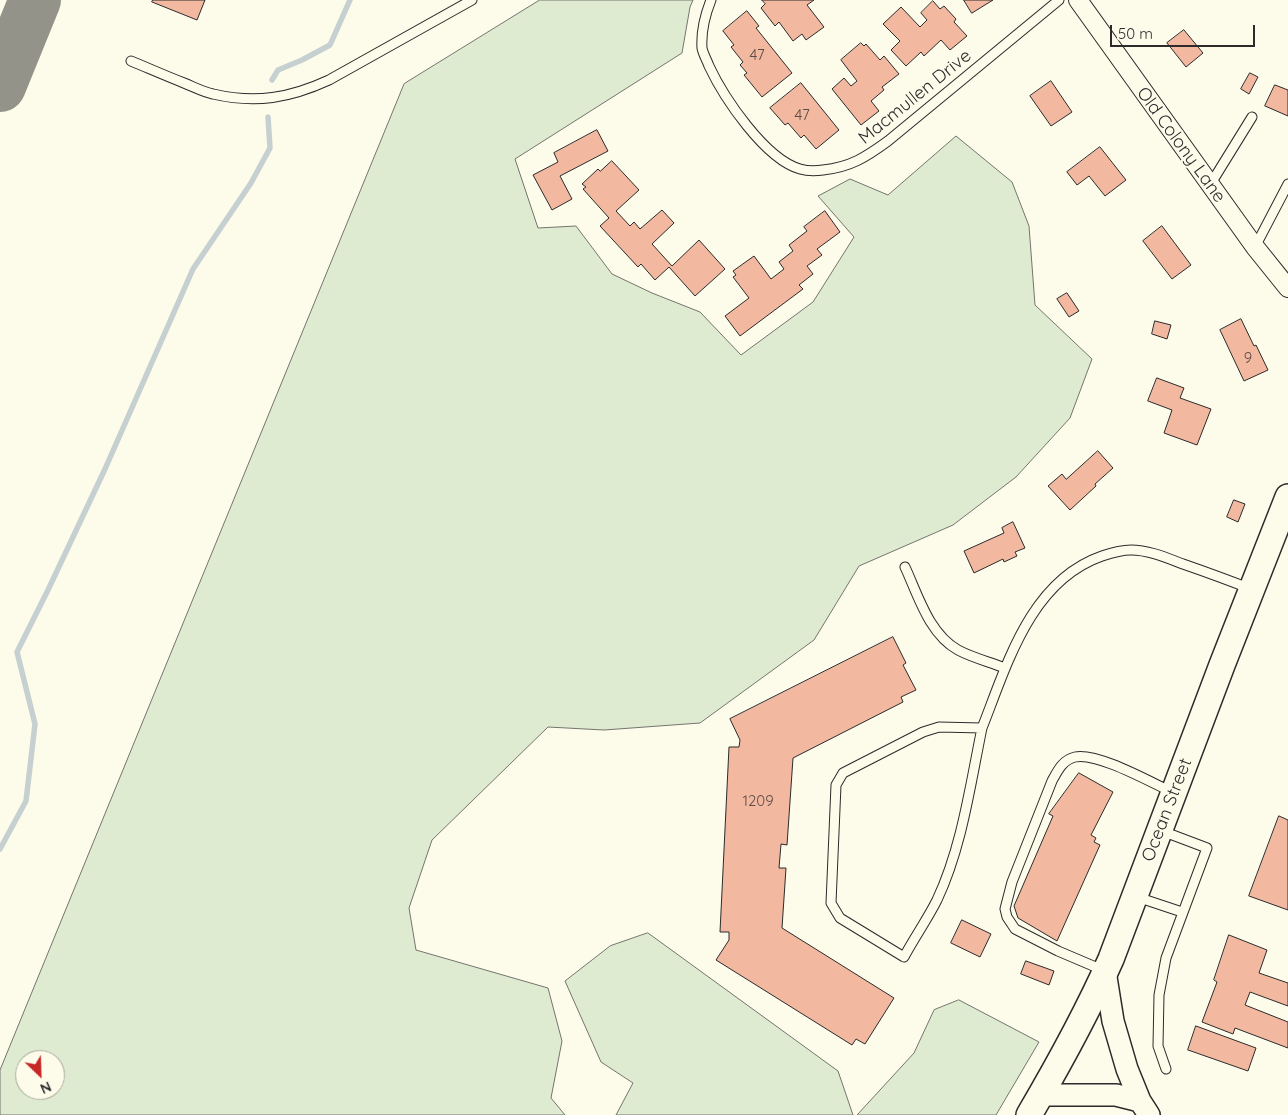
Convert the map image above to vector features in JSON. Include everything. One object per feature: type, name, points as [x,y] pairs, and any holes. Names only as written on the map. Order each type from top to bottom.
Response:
[{"type":"main road","name":"Ocean Street","points":[[1035,1105],[1090,1006],[1105,972],[1288,497]]},
{"type":"street","name":"Old Colony Lane","points":[[1078,0],[1255,248],[1288,288]]},
{"type":"street","points":[[1105,972],[1113,1021],[1127,1068],[1144,1108]]},
{"type":"street","points":[[1035,1105],[1116,1095],[1144,1108]]},
{"type":"lane","points":[[131,61],[212,94],[252,99],[280,97],[304,91],[329,80],[472,0]]},
{"type":"lane","name":"Macmullen Drive","points":[[711,0],[704,20],[702,50],[718,85],[732,107],[758,139],[780,158],[800,169],[818,171],[853,164],[873,152],[1059,0]]},
{"type":"lane","points":[[1210,185],[1252,117]]},
{"type":"lane","points":[[1255,248],[1288,184]]},
{"type":"lane","points":[[982,728],[939,727],[923,732],[843,774],[836,785],[831,904],[840,918],[904,957],[937,900],[950,866],[964,822],[982,728],[1014,646],[1044,598],[1064,576],[1088,561],[1112,552],[1132,550],[1151,553],[1251,589]]},
{"type":"lane","points":[[905,567],[932,624],[943,638],[958,650],[1006,668]]},
{"type":"lane","points":[[1105,972],[1015,929],[1007,917],[1005,909],[1015,874],[1060,766],[1075,757],[1098,759],[1173,792]]},
{"type":"lane","points":[[1159,830],[1207,848],[1166,958],[1159,995],[1158,1046],[1166,1069]]},
{"type":"lane","points":[[1135,896],[1182,912]]},
{"type":"green space","points":[[540,0],[693,0],[690,7],[682,53],[515,159],[538,228],[576,226],[612,274],[652,293],[700,312],[741,355],[813,302],[854,237],[818,196],[850,179],[888,195],[956,136],[1012,182],[1029,226],[1035,305],[1092,359],[1070,418],[1016,477],[953,525],[859,566],[814,640],[700,723],[604,730],[548,727],[432,840],[409,908],[416,950],[548,988],[562,1041],[551,1098],[565,1115],[0,1115],[0,1070],[404,84]]},
{"type":"green space","points":[[648,933],[838,1071],[853,1115],[616,1115],[633,1083],[601,1062],[565,981],[610,946]]},
{"type":"green space","points":[[959,1000],[1039,1042],[996,1115],[857,1115],[914,1053],[934,1010]]},
{"type":"building","points":[[153,0],[205,0],[197,20],[152,2]]},
{"type":"building","points":[[762,0],[814,0],[807,5],[824,27],[806,40],[802,34],[793,41],[779,22],[775,26],[761,8],[765,4]]},
{"type":"building","points":[[964,0],[993,0],[972,13]]},
{"type":"building","points":[[933,1],[940,9],[944,6],[956,19],[954,22],[967,36],[950,50],[941,40],[924,56],[921,52],[906,66],[891,50],[900,41],[883,24],[901,7],[920,27],[927,20],[921,13]]},
{"type":"building","points":[[747,11],[759,26],[756,28],[792,73],[762,97],[744,75],[747,73],[740,65],[743,62],[731,47],[734,45],[723,31]]},
{"type":"building","points":[[1184,30],[1203,53],[1186,67],[1167,43]]},
{"type":"building","points":[[861,43],[864,46],[866,44],[880,60],[884,56],[899,74],[882,87],[884,90],[871,101],[879,111],[861,125],[832,89],[844,78],[851,86],[857,81],[841,60]]},
{"type":"building","points":[[1250,73],[1258,77],[1249,94],[1241,89]]},
{"type":"building","points":[[1051,81],[1072,112],[1051,126],[1030,96]]},
{"type":"building","points":[[801,83],[839,130],[816,149],[804,135],[801,138],[788,123],[785,125],[770,108]]},
{"type":"building","points":[[1275,85],[1288,90],[1288,116],[1265,106]]},
{"type":"building","points":[[597,130],[608,151],[560,176],[572,199],[552,210],[533,175],[558,162],[554,153]]},
{"type":"building","points":[[1100,147],[1126,180],[1105,196],[1089,176],[1077,185],[1067,172]]},
{"type":"building","points":[[612,161],[639,190],[616,211],[630,226],[634,222],[640,229],[662,210],[674,223],[652,244],[672,266],[699,240],[725,269],[695,296],[669,267],[655,280],[641,264],[638,267],[600,226],[609,218],[583,189],[586,187],[582,184],[598,169],[600,171]]},
{"type":"building","points":[[825,211],[840,232],[817,249],[822,255],[807,266],[813,274],[799,285],[803,289],[740,336],[725,316],[749,298],[733,277],[736,275],[733,271],[754,256],[771,279],[784,269],[779,262],[793,251],[789,245],[807,231],[804,227]]},
{"type":"building","points":[[1162,226],[1191,265],[1172,279],[1143,241]]},
{"type":"building","points":[[1067,293],[1079,311],[1069,317],[1057,299]]},
{"type":"building","points":[[1241,319],[1268,370],[1244,381],[1220,330]]},
{"type":"building","points":[[1155,321],[1171,325],[1167,339],[1152,334]]},
{"type":"building","points":[[1157,378],[1184,388],[1180,398],[1211,409],[1197,445],[1164,433],[1172,410],[1148,401]]},
{"type":"building","points":[[1098,451],[1113,468],[1070,510],[1048,486],[1062,474],[1066,479]]},
{"type":"building","points":[[1234,500],[1245,504],[1238,522],[1227,517]]},
{"type":"building","points":[[1013,522],[1025,548],[1015,552],[1017,556],[1004,562],[1003,559],[974,573],[964,551],[1004,533],[1002,528]]},
{"type":"building","points":[[893,637],[906,663],[903,665],[916,690],[901,697],[903,702],[793,758],[787,845],[781,844],[779,868],[786,868],[782,928],[894,998],[865,1044],[856,1039],[852,1045],[716,960],[729,940],[729,932],[720,932],[729,747],[739,747],[740,740],[730,719]]},
{"type":"building","points":[[1079,773],[1113,792],[1091,835],[1096,838],[1094,842],[1100,845],[1057,941],[1018,918],[1014,906],[1053,816],[1049,814]]},
{"type":"building","points":[[1279,816],[1288,820],[1288,910],[1249,896]]},
{"type":"building","points":[[962,920],[991,934],[980,957],[951,943]]},
{"type":"building","points":[[1229,935],[1267,950],[1259,973],[1288,983],[1288,1006],[1250,992],[1245,1005],[1288,1022],[1288,1048],[1235,1028],[1233,1034],[1202,1022],[1217,982],[1214,980]]},
{"type":"building","points":[[1026,961],[1054,971],[1049,985],[1021,974]]},
{"type":"building","points":[[1196,1026],[1256,1048],[1248,1071],[1188,1050]]},
{"type":"waterway","points":[[272,80],[278,70],[330,45],[350,0]]},
{"type":"waterway","points":[[0,849],[26,801],[35,724],[17,652],[105,469],[193,269],[251,183],[270,148],[268,117]]},
{"type":"taxiway","points":[[0,86],[35,0]]}]
